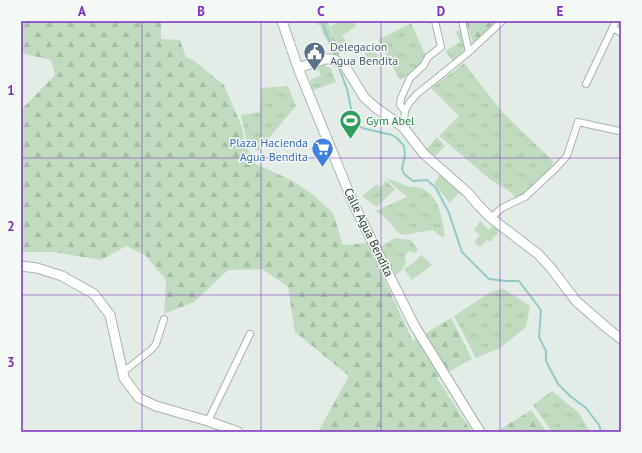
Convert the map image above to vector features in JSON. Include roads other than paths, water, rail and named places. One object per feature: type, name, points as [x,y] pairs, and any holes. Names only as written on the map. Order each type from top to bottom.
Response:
[{"type":"main road","name":"Calle Agua Bendita","points":[[282,21],[298,68],[358,212],[414,325],[480,432]]},
{"type":"main road","points":[[298,68],[325,59],[338,62],[345,66],[364,96],[376,108],[403,127],[424,154],[468,192],[491,218],[538,254],[552,268],[576,300],[607,328],[621,338]]},
{"type":"main road","points":[[21,266],[37,268],[62,276],[94,294],[110,315],[122,373],[139,398],[156,406],[208,421],[238,432]]},
{"type":"street","points":[[405,111],[400,105],[401,98],[410,78],[424,65],[428,57],[441,46],[435,21]]},
{"type":"street","points":[[462,21],[469,52]]},
{"type":"street","points":[[403,127],[405,111],[409,103],[417,94],[469,52],[502,21]]},
{"type":"street","points":[[586,84],[616,21]]},
{"type":"street","points":[[613,28],[621,32]]},
{"type":"street","points":[[491,218],[502,208],[526,197],[556,169],[567,156],[578,122],[619,131]]},
{"type":"street","points":[[122,373],[152,349],[156,344],[164,319]]},
{"type":"street","points":[[208,421],[250,334]]},
{"type":"waterway","points":[[322,21],[336,57]]},
{"type":"waterway","points":[[338,65],[347,89],[353,118],[362,128],[392,135],[404,146],[405,155],[402,169],[404,174],[413,181],[427,180],[436,188],[449,213],[462,252],[489,279],[519,281],[541,310],[539,337],[546,351],[546,361],[558,384],[570,396],[586,408],[599,425],[601,432]]},
{"type":"place","name":"Delegacion Agua Bendita","points":[[314,72]]},
{"type":"place","name":"Gym Abel","points":[[351,140]]},
{"type":"place","name":"Plaza Hacienda Agua Bendita","points":[[323,168]]}]
